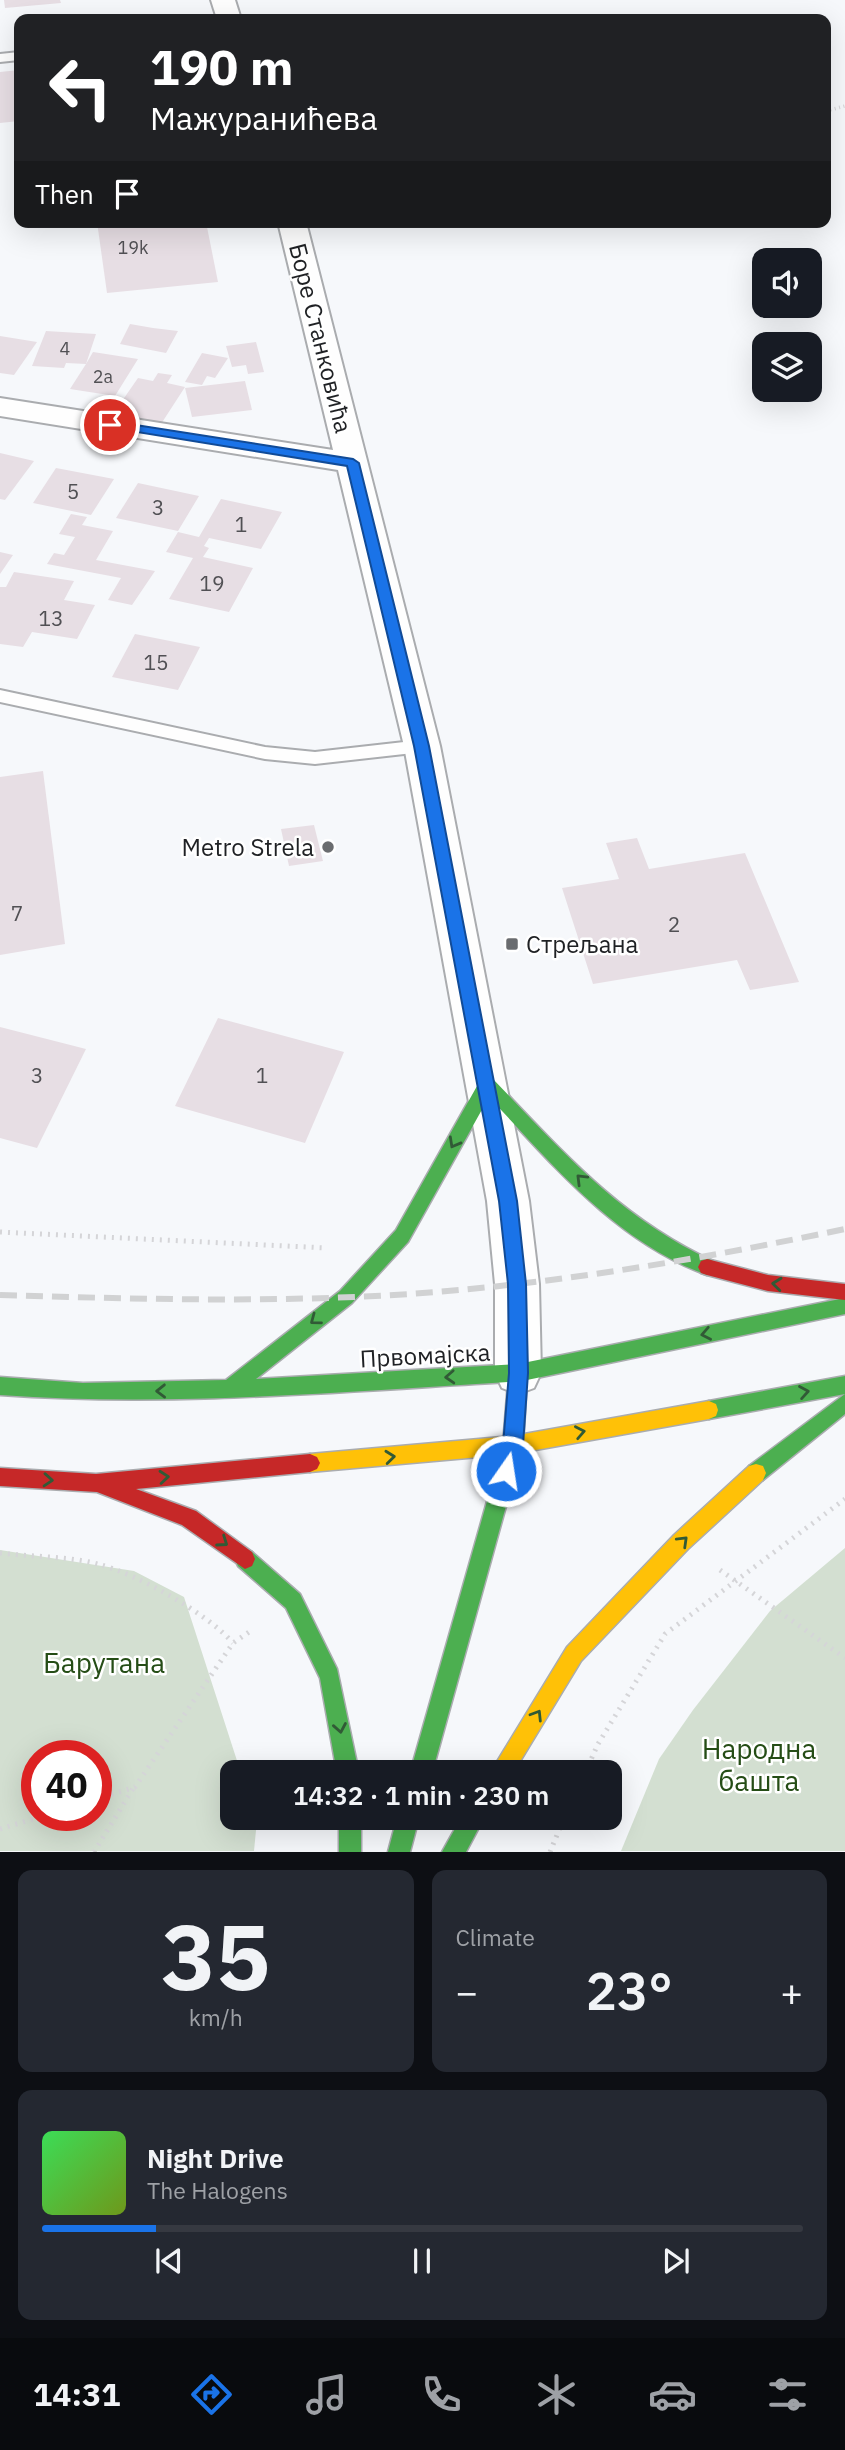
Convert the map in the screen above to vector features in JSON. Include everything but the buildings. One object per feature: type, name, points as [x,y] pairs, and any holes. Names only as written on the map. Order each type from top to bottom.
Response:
[{"type":"main road","points":[[229,1389],[346,1297],[402,1236],[487,1084],[614,1211],[650,1238],[691,1262],[764,1283],[845,1292]]},
{"type":"main road","name":"Првомајска","points":[[0,1386],[83,1392],[229,1389],[518,1373],[845,1306]]},
{"type":"main road","name":"Боре Станковића","points":[[425,1760],[513,1445],[518,1373]]},
{"type":"main road","points":[[0,1477],[96,1483],[513,1445],[845,1385]]},
{"type":"main road","points":[[510,1760],[574,1654],[681,1542],[776,1455],[845,1403]]},
{"type":"main road","points":[[96,1483],[189,1518],[244,1558],[293,1601],[330,1676],[346,1760]]},
{"type":"main road","points":[[350,1830],[351,1852]]},
{"type":"main road","points":[[399,1852],[405,1830]]},
{"type":"main road","points":[[453,1852],[467,1830]]},
{"type":"street","name":"Боре Станковића","points":[[294,228],[422,746],[511,1220],[517,1284],[518,1373]]},
{"type":"street","points":[[0,407],[353,463]]},
{"type":"lane","points":[[0,696],[265,753],[315,758],[422,746]]},
{"type":"path","points":[[0,1232],[328,1248]]},
{"type":"path","points":[[591,1760],[665,1634],[845,1499]]},
{"type":"path","points":[[681,1542],[845,1658]]},
{"type":"path","points":[[0,1553],[97,1564],[134,1578],[217,1625],[233,1643]]},
{"type":"path","points":[[94,1852],[233,1643],[293,1601]]},
{"type":"path","points":[[112,1794],[135,1787]]},
{"type":"path","points":[[0,1829],[21,1823]]},
{"type":"path","points":[[550,1852],[559,1830]]},
{"type":"green space","name":"Народна башта","points":[[845,1548],[845,1851],[621,1851],[659,1759],[693,1710],[770,1611]]},
{"type":"green space","name":"Барутана","points":[[0,1550],[134,1571],[184,1597],[237,1760],[220,1760],[220,1830],[256,1830],[254,1851],[0,1851]]},
{"type":"railway","points":[[0,1295],[256,1299],[358,1297],[464,1290],[628,1269],[845,1229]]},
{"type":"traffic: fast","points":[[229,1389],[346,1297],[402,1236],[487,1084],[562,1163],[615,1212],[674,1252],[707,1267]]},
{"type":"traffic: fast","points":[[0,1386],[83,1392],[229,1389],[518,1373],[845,1306]]},
{"type":"traffic: fast","points":[[425,1760],[513,1445],[518,1373]]},
{"type":"traffic: fast","points":[[709,1410],[845,1385]]},
{"type":"traffic: fast","points":[[756,1473],[845,1403]]},
{"type":"traffic: fast","points":[[245,1559],[293,1601],[330,1676],[346,1760]]},
{"type":"traffic: fast","points":[[350,1830],[350,1852]]},
{"type":"traffic: fast","points":[[399,1852],[405,1830]]},
{"type":"traffic: fast","points":[[453,1852],[466,1830]]},
{"type":"traffic: slow","points":[[310,1463],[513,1445],[709,1410]]},
{"type":"traffic: slow","points":[[509,1760],[574,1654],[681,1542],[756,1473]]},
{"type":"traffic: jam","points":[[707,1267],[768,1283],[845,1292]]},
{"type":"traffic: jam","points":[[0,1477],[96,1483],[310,1463]]},
{"type":"traffic: jam","points":[[104,1486],[189,1518],[245,1559]]},
{"type":"place","name":"Metro Strela","points":[[328,847]]},
{"type":"place","name":"Стрељана","points":[[512,944]]},
{"type":"route","points":[[110,425],[353,463],[422,746],[511,1220],[517,1284],[518,1373],[513,1445],[506,1471]]}]
